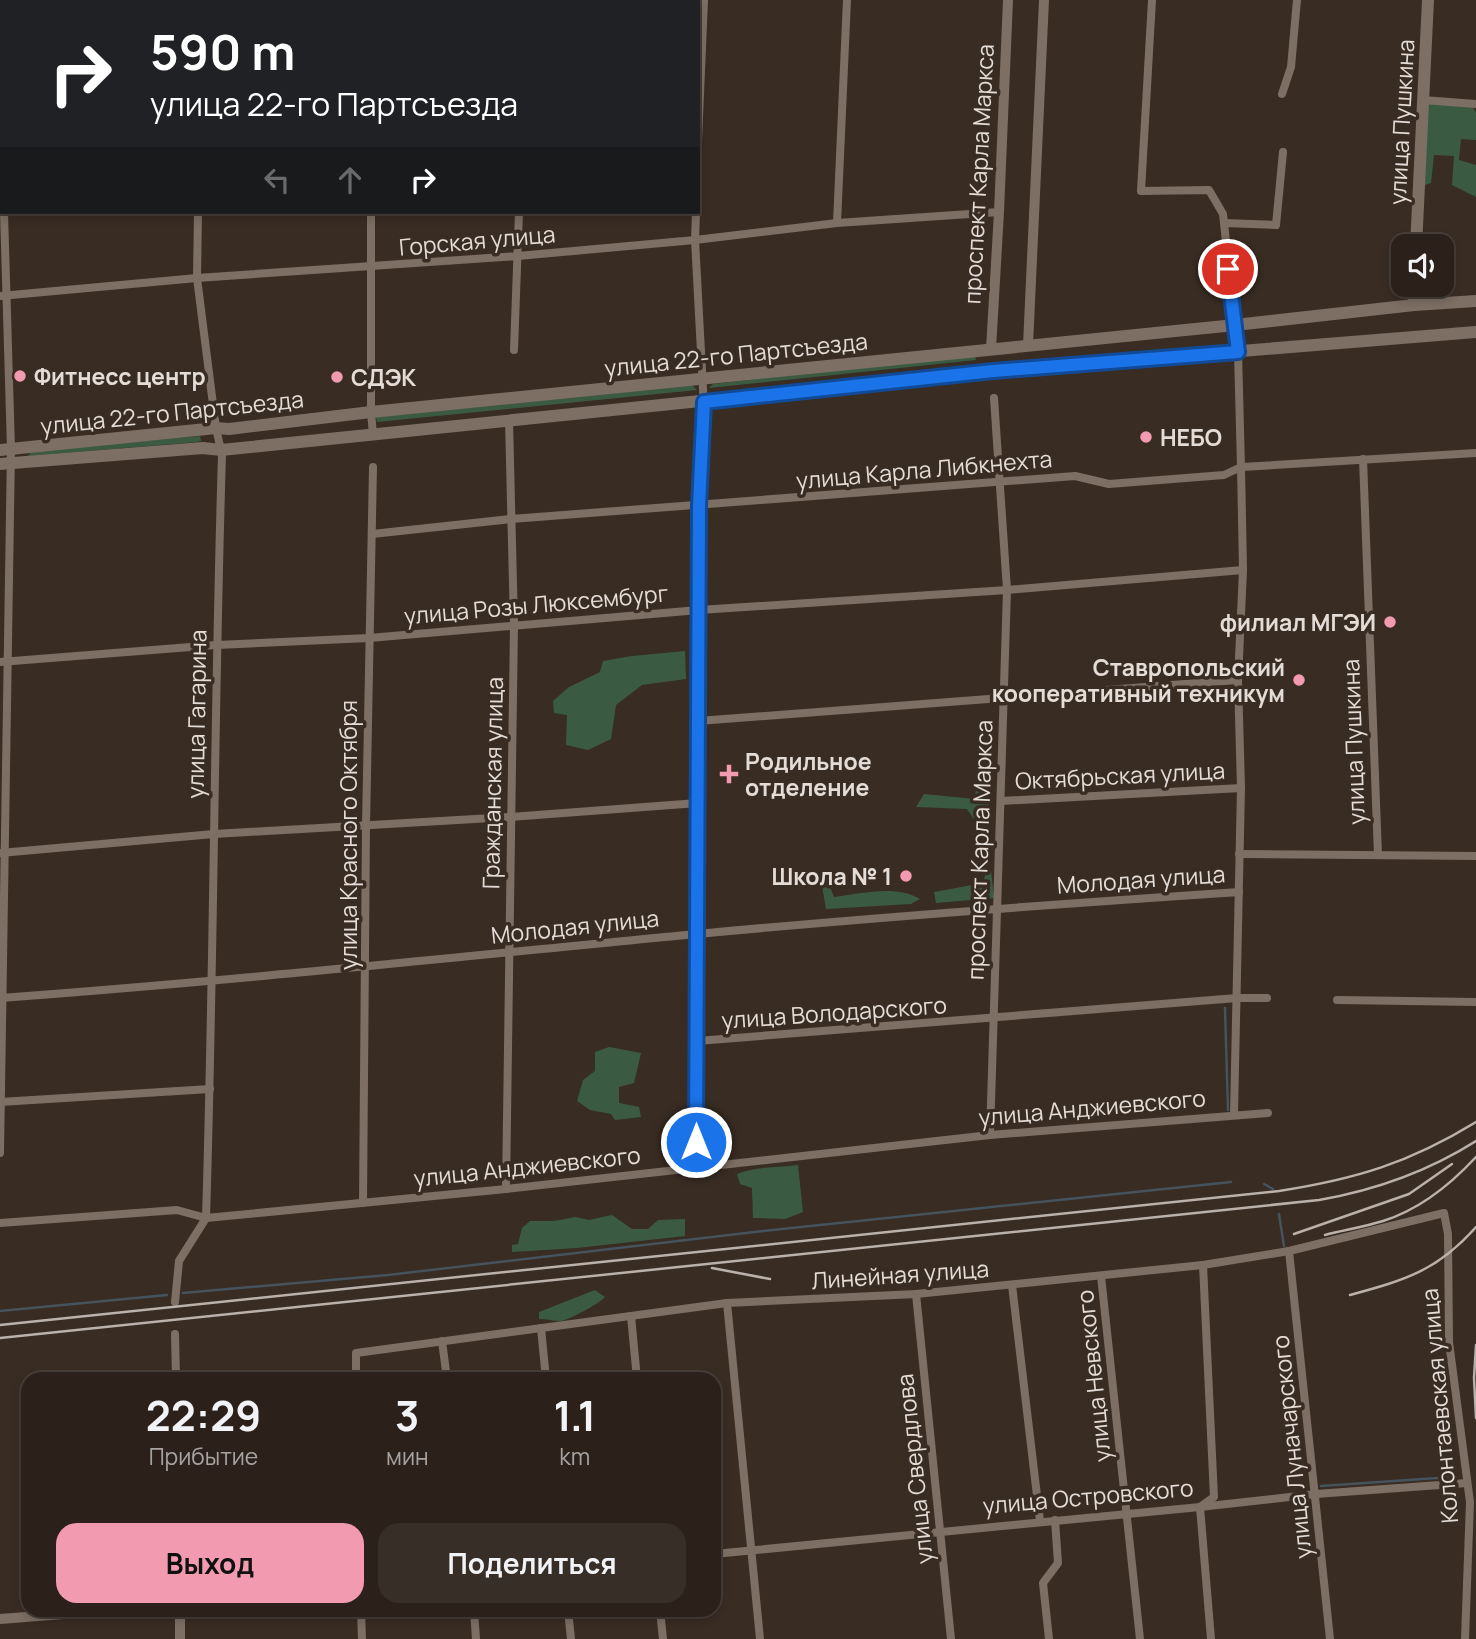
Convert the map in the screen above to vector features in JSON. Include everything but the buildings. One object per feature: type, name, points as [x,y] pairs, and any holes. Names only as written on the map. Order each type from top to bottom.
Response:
[{"type":"main road","name":"улица Пушкина","points":[[1417,234],[1428,0]]},
{"type":"main road","points":[[1414,297],[1414,304]]},
{"type":"main road","name":"улица 22-го Партсъезда","points":[[5,449],[216,428],[229,429],[371,412],[1235,325],[1414,304],[1476,301]]},
{"type":"main road","name":"улица 22-го Партсъезда","points":[[5,464],[202,448],[221,450],[993,371],[1476,332]]},
{"type":"street","points":[[700,94],[704,0]]},
{"type":"street","points":[[837,223],[848,0]]},
{"type":"street","name":"проспект Карла Маркса","points":[[991,349],[1007,0]]},
{"type":"street","points":[[1028,345],[1044,0]]},
{"type":"street","points":[[1152,0],[1141,191],[1209,190],[1223,214],[1238,352],[1243,570],[1238,680],[1241,788],[1234,1114]]},
{"type":"street","points":[[1282,94],[1291,67],[1297,0]]},
{"type":"street","points":[[1423,100],[1476,104]]},
{"type":"street","points":[[1224,223],[1276,225],[1283,152]]},
{"type":"street","name":"Горская улица","points":[[3,296],[197,278],[517,257],[837,223],[999,212]]},
{"type":"street","points":[[0,1153],[5,662],[4,214]]},
{"type":"street","name":"улица Гагарина","points":[[198,214],[197,278],[221,450],[213,981],[206,1218]]},
{"type":"street","points":[[371,214],[373,435]]},
{"type":"street","points":[[513,350],[519,214]]},
{"type":"street","points":[[696,214],[704,402],[699,506],[696,1167]]},
{"type":"street","name":"проспект Карла Маркса","points":[[990,1136],[999,908],[1006,590],[994,398]]},
{"type":"street","name":"Гражданская улица","points":[[506,1189],[514,625],[509,420]]},
{"type":"street","name":"улица Карла Либкнехта","points":[[372,534],[511,519],[999,484],[1075,476],[1110,484],[1224,475],[1241,467],[1476,453]]},
{"type":"street","name":"улица Пушкина","points":[[1363,459],[1378,855]]},
{"type":"street","name":"улица Красного Октября","points":[[363,1203],[367,965],[366,825],[373,467]]},
{"type":"street","name":"улица Розы Люксембург","points":[[5,662],[216,645],[369,638],[699,610],[1006,590],[1243,570]]},
{"type":"street","points":[[698,721],[1238,680]]},
{"type":"street","name":"Октябрьская улица","points":[[1001,801],[1241,788]]},
{"type":"street","points":[[2,853],[214,834],[698,803]]},
{"type":"street","points":[[1239,854],[1476,856]]},
{"type":"street","name":"Молодая улица","points":[[2,997],[213,981],[999,908],[1239,892]]},
{"type":"street","name":"улица Володарского","points":[[697,1041],[1237,998],[1267,998]]},
{"type":"street","points":[[1337,1000],[1476,1002]]},
{"type":"street","points":[[0,1102],[210,1088]]},
{"type":"street","name":"улица Анджиевского","points":[[0,1223],[177,1210],[206,1218],[506,1189],[990,1136],[1268,1113]]},
{"type":"street","name":"Линейная улица","points":[[356,1372],[356,1353],[727,1303],[916,1294],[1203,1265],[1289,1251],[1444,1213]]},
{"type":"street","name":"Колонтаевская улица","points":[[1444,1213],[1447,1234],[1449,1342],[1470,1502],[1465,1639]]},
{"type":"street","points":[[175,1302],[179,1261],[206,1218]]},
{"type":"street","name":"улица Луначарского","points":[[1289,1251],[1330,1639]]},
{"type":"street","points":[[1203,1265],[1214,1497],[1200,1507],[1211,1639]]},
{"type":"street","name":"улица Невского","points":[[1101,1276],[1140,1639]]},
{"type":"street","points":[[1013,1285],[1040,1521]]},
{"type":"street","name":"улица Свердлова","points":[[916,1294],[951,1639]]},
{"type":"street","points":[[727,1303],[760,1639]]},
{"type":"street","points":[[631,1316],[636,1372]]},
{"type":"street","points":[[541,1328],[545,1372]]},
{"type":"street","points":[[175,1334],[176,1372]]},
{"type":"street","points":[[442,1341],[445,1372]]},
{"type":"street","name":"улица Островского","points":[[721,1553],[1316,1494],[1467,1483]]},
{"type":"street","points":[[1049,1639],[1043,1583],[1058,1563],[1055,1520]]},
{"type":"street","points":[[0,1619],[25,1617]]},
{"type":"street","points":[[180,1617],[180,1639]]},
{"type":"street","points":[[361,1617],[362,1639]]},
{"type":"street","points":[[474,1617],[475,1639]]},
{"type":"street","points":[[569,1617],[571,1639]]},
{"type":"street","points":[[661,1617],[663,1639]]},
{"type":"green space","points":[[1424,101],[1472,105],[1476,113],[1476,140],[1461,139],[1459,160],[1476,165],[1476,197],[1452,185],[1454,156],[1434,155],[1431,183],[1422,186]]},
{"type":"green space","points":[[975,355],[976,360],[709,388],[713,384]]},
{"type":"green space","points":[[692,385],[697,390],[377,422],[376,417]]},
{"type":"green space","points":[[200,436],[201,441],[197,442],[28,456],[32,451]]},
{"type":"green space","points":[[685,651],[686,679],[642,685],[616,705],[611,739],[588,750],[566,745],[567,715],[554,713],[553,701],[569,687],[600,672],[603,661]]},
{"type":"green space","points":[[987,772],[991,838],[976,837],[975,821],[967,809],[916,807],[924,794],[975,799],[977,775]]},
{"type":"green space","points":[[991,870],[994,898],[936,903],[934,892],[983,883],[986,872]]},
{"type":"green space","points":[[828,882],[834,897],[889,891],[910,894],[920,899],[911,904],[826,909],[822,886]]},
{"type":"green space","points":[[609,1047],[641,1053],[634,1083],[619,1087],[619,1103],[639,1107],[641,1117],[615,1120],[611,1114],[590,1110],[577,1101],[583,1080],[595,1071],[595,1052]]},
{"type":"green space","points":[[798,1165],[803,1212],[785,1219],[753,1218],[752,1188],[740,1184],[737,1174],[759,1168]]},
{"type":"green space","points":[[612,1215],[632,1229],[648,1229],[658,1220],[685,1219],[685,1236],[512,1252],[512,1245],[518,1244],[522,1228],[530,1221],[554,1221],[575,1217],[589,1220]]},
{"type":"green space","points":[[595,1290],[605,1297],[577,1315],[561,1321],[539,1319],[539,1312]]},
{"type":"waterway","points":[[1225,1008],[1228,1110]]},
{"type":"waterway","points":[[183,1293],[388,1275],[763,1231],[1231,1182]]},
{"type":"waterway","points":[[1264,1184],[1273,1189]]},
{"type":"waterway","points":[[1279,1214],[1284,1246]]},
{"type":"waterway","points":[[0,1311],[167,1295]]},
{"type":"waterway","points":[[1321,1486],[1452,1477]]},
{"type":"railway","points":[[0,1325],[1279,1191],[1358,1175],[1405,1159],[1476,1122]]},
{"type":"railway","points":[[0,1338],[1319,1200],[1361,1191],[1420,1171],[1476,1141]]},
{"type":"railway","points":[[1325,1235],[1383,1221],[1409,1210],[1445,1186],[1476,1157]]},
{"type":"railway","points":[[1294,1234],[1409,1194],[1452,1164]]},
{"type":"railway","points":[[1350,1295],[1419,1272],[1448,1254],[1476,1227]]},
{"type":"railway","points":[[712,1268],[770,1279]]},
{"type":"railway","points":[[1476,1345],[1476,1418]]},
{"type":"place","name":"Фитнесс центр","points":[[20,376]]},
{"type":"place","name":"СДЭК","points":[[337,377]]},
{"type":"place","name":"НЕБО","points":[[1146,437]]},
{"type":"place","name":"филиал МГЭИ","points":[[1390,622]]},
{"type":"place","name":"Ставропольский кооперативный техникум","points":[[1299,680]]},
{"type":"place","name":"Родильное отделение","points":[[729,774]]},
{"type":"place","name":"Школа № 1","points":[[906,876]]},
{"type":"route","points":[[696,1142],[699,506],[704,402],[993,371],[1238,352],[1228,269]]}]
